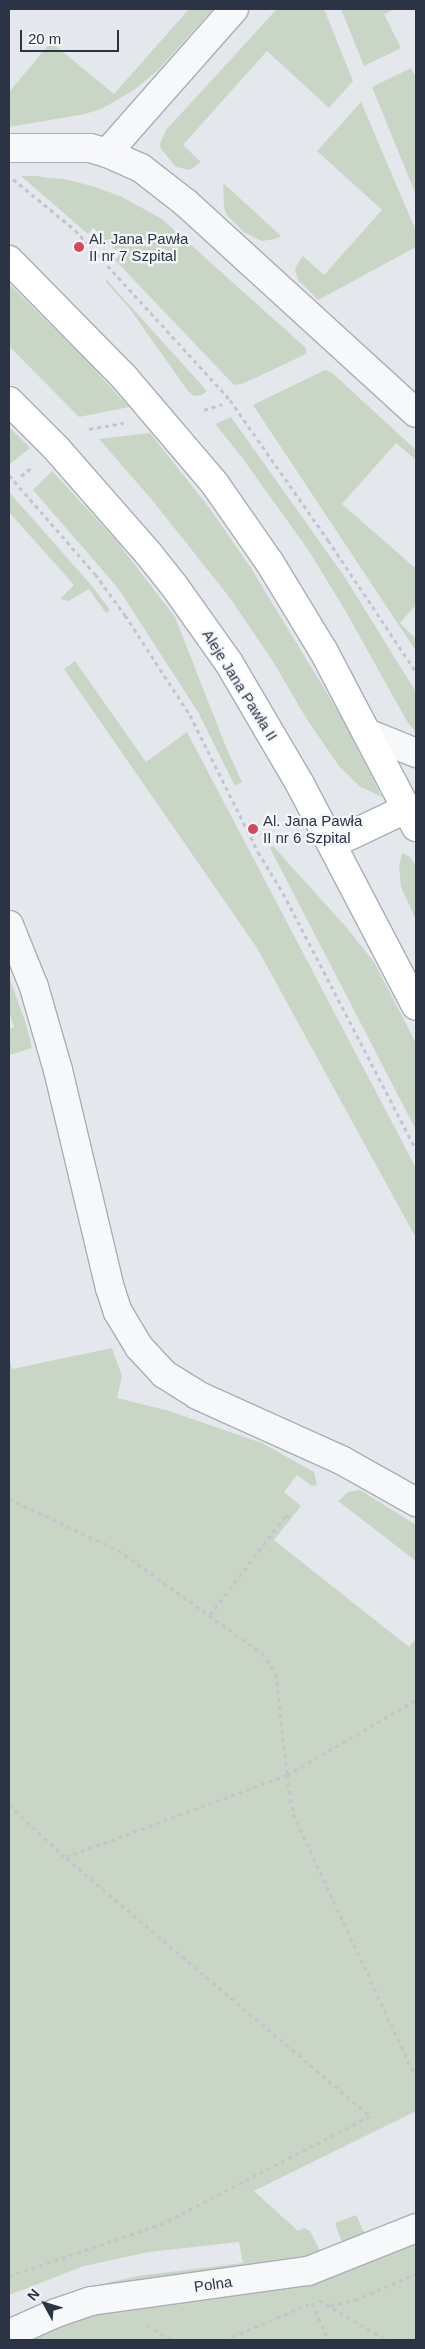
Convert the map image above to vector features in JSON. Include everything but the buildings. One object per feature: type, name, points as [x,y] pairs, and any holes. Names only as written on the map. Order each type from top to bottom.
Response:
[{"type":"highway","points":[[9,260],[124,377],[215,484],[270,563],[299,609],[345,689],[367,733],[414,812],[332,844]]},
{"type":"highway","name":"Aleje Jana Pawła II","points":[[9,401],[86,482],[175,587],[249,696],[332,844],[416,1006]]},
{"type":"street","points":[[107,153],[234,9]]},
{"type":"street","points":[[9,148],[75,147],[107,153],[140,168],[174,193],[416,413]]},
{"type":"street","points":[[367,733],[416,753]]},
{"type":"street","points":[[9,925],[34,986],[58,1070],[110,1288],[118,1312],[139,1347],[164,1374],[197,1395],[343,1461],[416,1502]]},
{"type":"street","name":"Polna","points":[[9,2334],[56,2313],[91,2301],[308,2271],[416,2228]]},
{"type":"path","points":[[9,175],[75,230],[230,400],[328,540],[416,672]]},
{"type":"path","points":[[204,410],[222,404]]},
{"type":"path","points":[[89,429],[131,422]]},
{"type":"path","points":[[9,475],[94,574],[120,608],[190,715],[258,852],[283,893],[416,1150]]},
{"type":"path","points":[[9,1499],[118,1550],[262,1653],[276,1674],[293,1814],[416,2078]]},
{"type":"path","points":[[210,1615],[286,1515],[291,1518]]},
{"type":"path","points":[[66,1858],[287,1775],[416,1700]]},
{"type":"path","points":[[9,1805],[66,1858],[370,2116],[164,2222],[9,2276]]},
{"type":"path","points":[[329,2306],[355,2300],[416,2274]]},
{"type":"path","points":[[225,2340],[319,2300],[387,2340]]},
{"type":"path","points":[[312,2303],[328,2340]]},
{"type":"path","points":[[154,2329],[172,2340]]},
{"type":"green space","points":[[189,9],[213,9],[157,71],[134,90],[103,108],[85,114],[9,127],[9,92],[51,42],[114,94]]},
{"type":"green space","points":[[277,9],[324,9],[353,81],[329,108],[267,51],[183,145],[201,162],[190,170],[176,167],[161,149],[160,144],[166,130]]},
{"type":"green space","points":[[341,9],[395,9],[384,14],[401,48],[364,66]]},
{"type":"green space","points":[[411,68],[416,78],[416,195],[372,87]]},
{"type":"green space","points":[[361,102],[416,231],[416,247],[318,300],[298,280],[295,269],[303,256],[324,275],[382,210],[317,151]]},
{"type":"green space","points":[[21,176],[40,176],[61,199],[41,177],[64,179],[92,186],[120,196],[162,219],[306,348],[306,354],[242,384],[234,385],[115,260],[120,254],[93,228],[88,234]]},
{"type":"green space","points":[[223,183],[281,236],[262,241],[244,232],[227,215],[224,208]]},
{"type":"green space","points":[[106,279],[207,391],[202,395],[194,396],[188,391],[130,309],[106,282]]},
{"type":"green space","points":[[9,284],[79,353],[129,407],[79,417],[9,346]]},
{"type":"green space","points":[[325,370],[331,372],[416,450],[416,460],[396,443],[342,504],[414,567],[416,566],[416,605],[400,623],[416,639],[416,651],[253,405]]},
{"type":"green space","points":[[231,417],[344,576],[416,692],[416,732],[408,723],[346,612],[309,551],[241,456],[215,424]]},
{"type":"green space","points":[[9,427],[30,448],[10,464],[9,462]]},
{"type":"green space","points":[[150,433],[208,506],[251,568],[342,718],[382,797],[359,786],[339,766],[308,721],[272,660],[230,598],[152,500],[99,439]]},
{"type":"green space","points":[[52,471],[115,539],[175,617],[226,747],[242,782],[235,786],[198,712],[118,588],[33,490]]},
{"type":"green space","points":[[9,492],[92,586],[110,610],[106,613],[89,589],[68,601],[60,599],[74,585],[9,512]]},
{"type":"green space","points":[[75,661],[146,762],[187,732],[416,1168],[416,1238],[257,948],[64,669]]},
{"type":"green space","points":[[273,846],[346,927],[374,962],[416,1043],[416,1130],[270,848]]},
{"type":"green space","points":[[402,853],[410,857],[416,866],[416,920],[401,887],[399,867]]},
{"type":"green space","points":[[9,977],[26,1024],[32,1048],[9,1055],[9,1029],[14,1027],[9,1012]]},
{"type":"green space","points":[[112,1348],[122,1376],[117,1398],[166,1410],[262,1443],[314,1472],[317,1485],[312,1486],[297,1475],[284,1492],[301,1506],[274,1540],[409,1647],[416,1638],[416,2111],[254,2191],[298,2231],[304,2228],[310,2231],[320,2251],[342,2243],[335,2223],[356,2215],[365,2234],[416,2214],[416,2340],[9,2340],[9,2318],[93,2286],[138,2276],[243,2263],[239,2242],[149,2252],[84,2266],[9,2295],[9,1355],[12,1369]]},
{"type":"green space","points":[[360,1490],[416,1525],[416,1561],[338,1501],[348,1492]]},
{"type":"place","name":"Al. Jana Pawła II nr 7 Szpital","points":[[79,247]]},
{"type":"place","name":"Al. Jana Pawła II nr 6 Szpital","points":[[253,829]]}]
